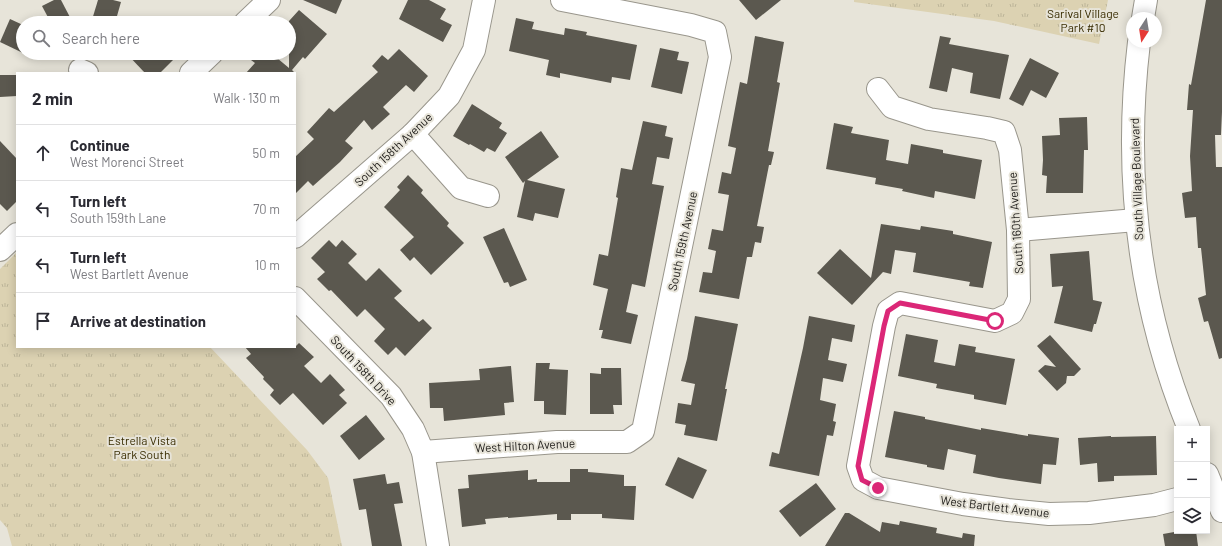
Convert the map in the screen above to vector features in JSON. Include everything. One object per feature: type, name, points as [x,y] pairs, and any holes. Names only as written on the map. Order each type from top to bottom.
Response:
[{"type":"street","points":[[252,16],[269,0]]},
{"type":"street","name":"South 158th Avenue","points":[[296,237],[413,134],[449,96],[474,50],[484,0]]},
{"type":"street","name":"South 159th Avenue","points":[[562,0],[691,25],[715,32],[720,57],[643,431],[627,442]]},
{"type":"street","points":[[1144,12],[1146,0]]},
{"type":"street","name":"South Village Boulevard","points":[[1139,48],[1133,118],[1133,157],[1139,249],[1146,291],[1152,315],[1172,382],[1188,426]]},
{"type":"street","points":[[192,72],[205,60]]},
{"type":"street","name":"South 160th Avenue","points":[[862,480],[858,466],[888,311],[900,303],[995,321],[1012,313],[1019,299],[1018,230],[1010,150],[1004,132],[929,119],[892,107],[878,89]]},
{"type":"street","points":[[413,134],[461,188],[488,196]]},
{"type":"street","points":[[1018,230],[1136,220]]},
{"type":"street","points":[[0,250],[16,235]]},
{"type":"street","name":"South 158th Drive","points":[[296,299],[391,396],[413,429],[423,452],[438,546]]},
{"type":"street","name":"West Hilton Avenue","points":[[423,452],[557,442],[627,442]]},
{"type":"street","name":"West Bartlett Avenue","points":[[862,480],[878,488],[963,504],[1049,514],[1089,513],[1154,505],[1174,500]]},
{"type":"street","points":[[1210,486],[1222,511]]},
{"type":"green space","name":"Sarival Village Park #10","points":[[854,0],[1108,0],[1099,44],[994,21],[854,2]]},
{"type":"green space","name":"Estrella Vista Park South","points":[[16,253],[16,348],[211,348],[307,450],[328,478],[342,546],[12,546],[7,528],[0,520],[0,269]]},
{"type":"building","points":[[54,0],[61,0],[69,16],[47,16],[42,6]]},
{"type":"building","points":[[98,0],[113,0],[121,2],[117,16],[93,16]]},
{"type":"building","points":[[303,0],[342,0],[336,14]]},
{"type":"building","points":[[408,0],[429,0],[446,9],[440,19],[452,25],[443,42],[399,19]]},
{"type":"building","points":[[739,0],[781,0],[756,20]]},
{"type":"building","points":[[1206,0],[1222,0],[1221,135],[1215,135],[1216,167],[1222,167],[1222,358],[1219,359],[1208,321],[1204,322],[1198,298],[1206,295],[1201,248],[1198,248],[1196,217],[1185,218],[1182,193],[1192,191],[1190,156],[1193,110],[1187,110],[1189,84],[1191,85]]},
{"type":"building","points":[[299,10],[327,34],[305,59],[303,57],[292,70],[294,72],[247,72],[255,63],[251,60],[279,60],[289,68],[289,60],[296,60],[296,16],[294,16]]},
{"type":"building","points":[[516,18],[534,22],[532,29],[564,35],[565,28],[587,32],[586,35],[637,45],[630,80],[612,77],[611,83],[560,73],[560,78],[546,75],[549,60],[509,51]]},
{"type":"building","points":[[10,19],[16,22],[16,50],[0,42]]},
{"type":"building","points":[[755,36],[784,42],[777,82],[780,83],[768,151],[774,152],[771,165],[769,165],[757,226],[764,227],[761,243],[755,242],[752,257],[747,257],[739,299],[699,292],[703,272],[712,273],[716,251],[708,249],[712,229],[723,231],[729,195],[718,193],[722,172],[731,174],[736,148],[728,146],[740,82],[747,84]]},
{"type":"building","points":[[940,36],[951,38],[949,44],[1009,55],[1000,99],[970,93],[973,73],[952,68],[947,92],[929,88]]},
{"type":"building","points":[[660,48],[679,52],[677,60],[689,62],[682,94],[651,87]]},
{"type":"building","points":[[399,49],[428,76],[414,92],[406,85],[383,107],[390,114],[372,130],[364,120],[345,141],[353,148],[340,162],[313,186],[308,181],[296,193],[296,156],[314,139],[307,132],[329,108],[334,112],[378,72],[372,66],[382,55],[388,60]]},
{"type":"building","points":[[1030,58],[1059,73],[1046,98],[1031,90],[1023,106],[1009,99]]},
{"type":"building","points":[[133,60],[173,60],[161,72],[144,72]]},
{"type":"building","points":[[0,75],[16,75],[16,96],[0,97]]},
{"type":"building","points":[[472,104],[502,123],[499,128],[507,133],[495,152],[487,148],[484,152],[453,136]]},
{"type":"building","points":[[1087,117],[1088,150],[1084,150],[1083,193],[1046,193],[1047,176],[1042,175],[1042,136],[1060,135],[1059,118]]},
{"type":"building","points":[[643,121],[667,126],[665,136],[673,138],[669,159],[657,157],[652,184],[664,186],[645,287],[632,284],[626,312],[638,315],[631,344],[601,338],[603,330],[599,330],[608,289],[593,285],[599,254],[608,256],[618,198],[616,197],[621,168],[632,170]]},
{"type":"building","points":[[834,123],[853,127],[851,133],[889,140],[886,160],[908,164],[911,144],[943,150],[943,153],[982,160],[975,199],[935,191],[934,198],[902,191],[903,189],[875,184],[876,178],[826,169]]},
{"type":"building","points":[[541,131],[559,157],[527,180],[565,189],[558,218],[535,213],[533,221],[517,217],[525,181],[523,183],[505,157]]},
{"type":"building","points":[[0,141],[16,158],[16,202],[7,211],[0,204]]},
{"type":"building","points":[[408,175],[423,190],[421,193],[449,223],[447,226],[464,243],[431,275],[414,257],[410,261],[400,250],[414,237],[384,207],[400,190],[397,187]]},
{"type":"building","points":[[881,224],[920,230],[921,226],[953,231],[953,234],[992,242],[983,288],[969,286],[970,282],[913,272],[916,253],[895,250],[891,274],[883,272],[852,305],[817,273],[840,249],[871,278]]},
{"type":"building","points":[[504,228],[527,280],[510,287],[508,282],[504,283],[483,237]]},
{"type":"building","points":[[329,240],[336,247],[342,240],[357,254],[348,263],[366,281],[379,268],[402,291],[394,298],[419,322],[423,319],[432,328],[405,356],[396,347],[388,355],[374,341],[385,329],[365,309],[357,317],[331,290],[329,291],[317,279],[325,272],[311,258]]},
{"type":"building","points":[[1089,251],[1093,300],[1102,302],[1096,324],[1094,324],[1092,332],[1054,323],[1063,286],[1052,287],[1050,254]]},
{"type":"building","points":[[695,316],[738,324],[725,389],[727,389],[717,441],[684,435],[686,425],[675,423],[678,403],[691,405],[695,384],[681,381],[687,359]]},
{"type":"building","points":[[809,316],[855,325],[852,342],[832,338],[828,360],[847,364],[843,382],[823,378],[820,400],[836,404],[833,421],[836,422],[833,436],[827,435],[819,476],[769,466],[772,452],[779,454]]},
{"type":"building","points":[[906,334],[938,340],[934,362],[955,366],[959,344],[976,347],[975,352],[1015,359],[1006,405],[974,399],[974,395],[936,388],[937,384],[898,376]]},
{"type":"building","points":[[1050,335],[1081,369],[1074,376],[1067,376],[1066,383],[1057,391],[1038,371],[1045,365],[1056,367],[1037,346]]},
{"type":"building","points":[[299,343],[314,357],[304,366],[321,383],[330,374],[345,390],[339,395],[347,403],[323,425],[293,393],[280,405],[270,395],[274,390],[246,358],[251,354],[246,348],[296,348]]},
{"type":"building","points":[[536,363],[550,363],[549,369],[568,370],[566,415],[544,414],[544,401],[534,401]]},
{"type":"building","points":[[511,366],[514,402],[504,403],[505,415],[444,421],[443,408],[430,408],[429,383],[480,380],[479,369]]},
{"type":"building","points":[[601,368],[621,368],[622,405],[613,405],[614,414],[590,414],[590,373],[601,374]]},
{"type":"building","points":[[894,411],[925,417],[925,419],[981,430],[981,428],[1028,436],[1028,434],[1059,438],[1056,465],[1043,464],[1041,484],[973,473],[976,455],[948,449],[944,470],[927,467],[927,465],[885,457]]},
{"type":"building","points":[[366,415],[385,439],[359,460],[340,436]]},
{"type":"building","points":[[1156,436],[1157,475],[1114,476],[1114,481],[1098,482],[1097,463],[1080,465],[1078,438]]},
{"type":"building","points":[[678,457],[707,470],[693,499],[665,485]]},
{"type":"building","points":[[570,469],[588,469],[588,472],[624,475],[624,486],[636,486],[634,520],[602,518],[602,514],[571,514],[571,520],[557,520],[557,514],[485,519],[486,524],[462,527],[458,489],[469,488],[468,475],[528,470],[528,480],[537,479],[537,482],[570,482]]},
{"type":"building","points":[[385,474],[387,484],[399,482],[403,503],[394,504],[402,546],[372,546],[366,509],[359,510],[353,479]]},
{"type":"building","points":[[816,483],[836,509],[800,537],[779,511]]},
{"type":"building","points":[[845,513],[849,513],[880,532],[882,522],[899,525],[900,521],[937,528],[936,533],[962,538],[963,533],[975,535],[974,546],[825,546]]},
{"type":"building","points":[[1174,532],[1174,534],[1196,534],[1198,546],[1165,546],[1163,534]]},
{"type":"route","points":[[878,488],[862,480],[858,466],[888,311],[900,303],[995,321]]}]
